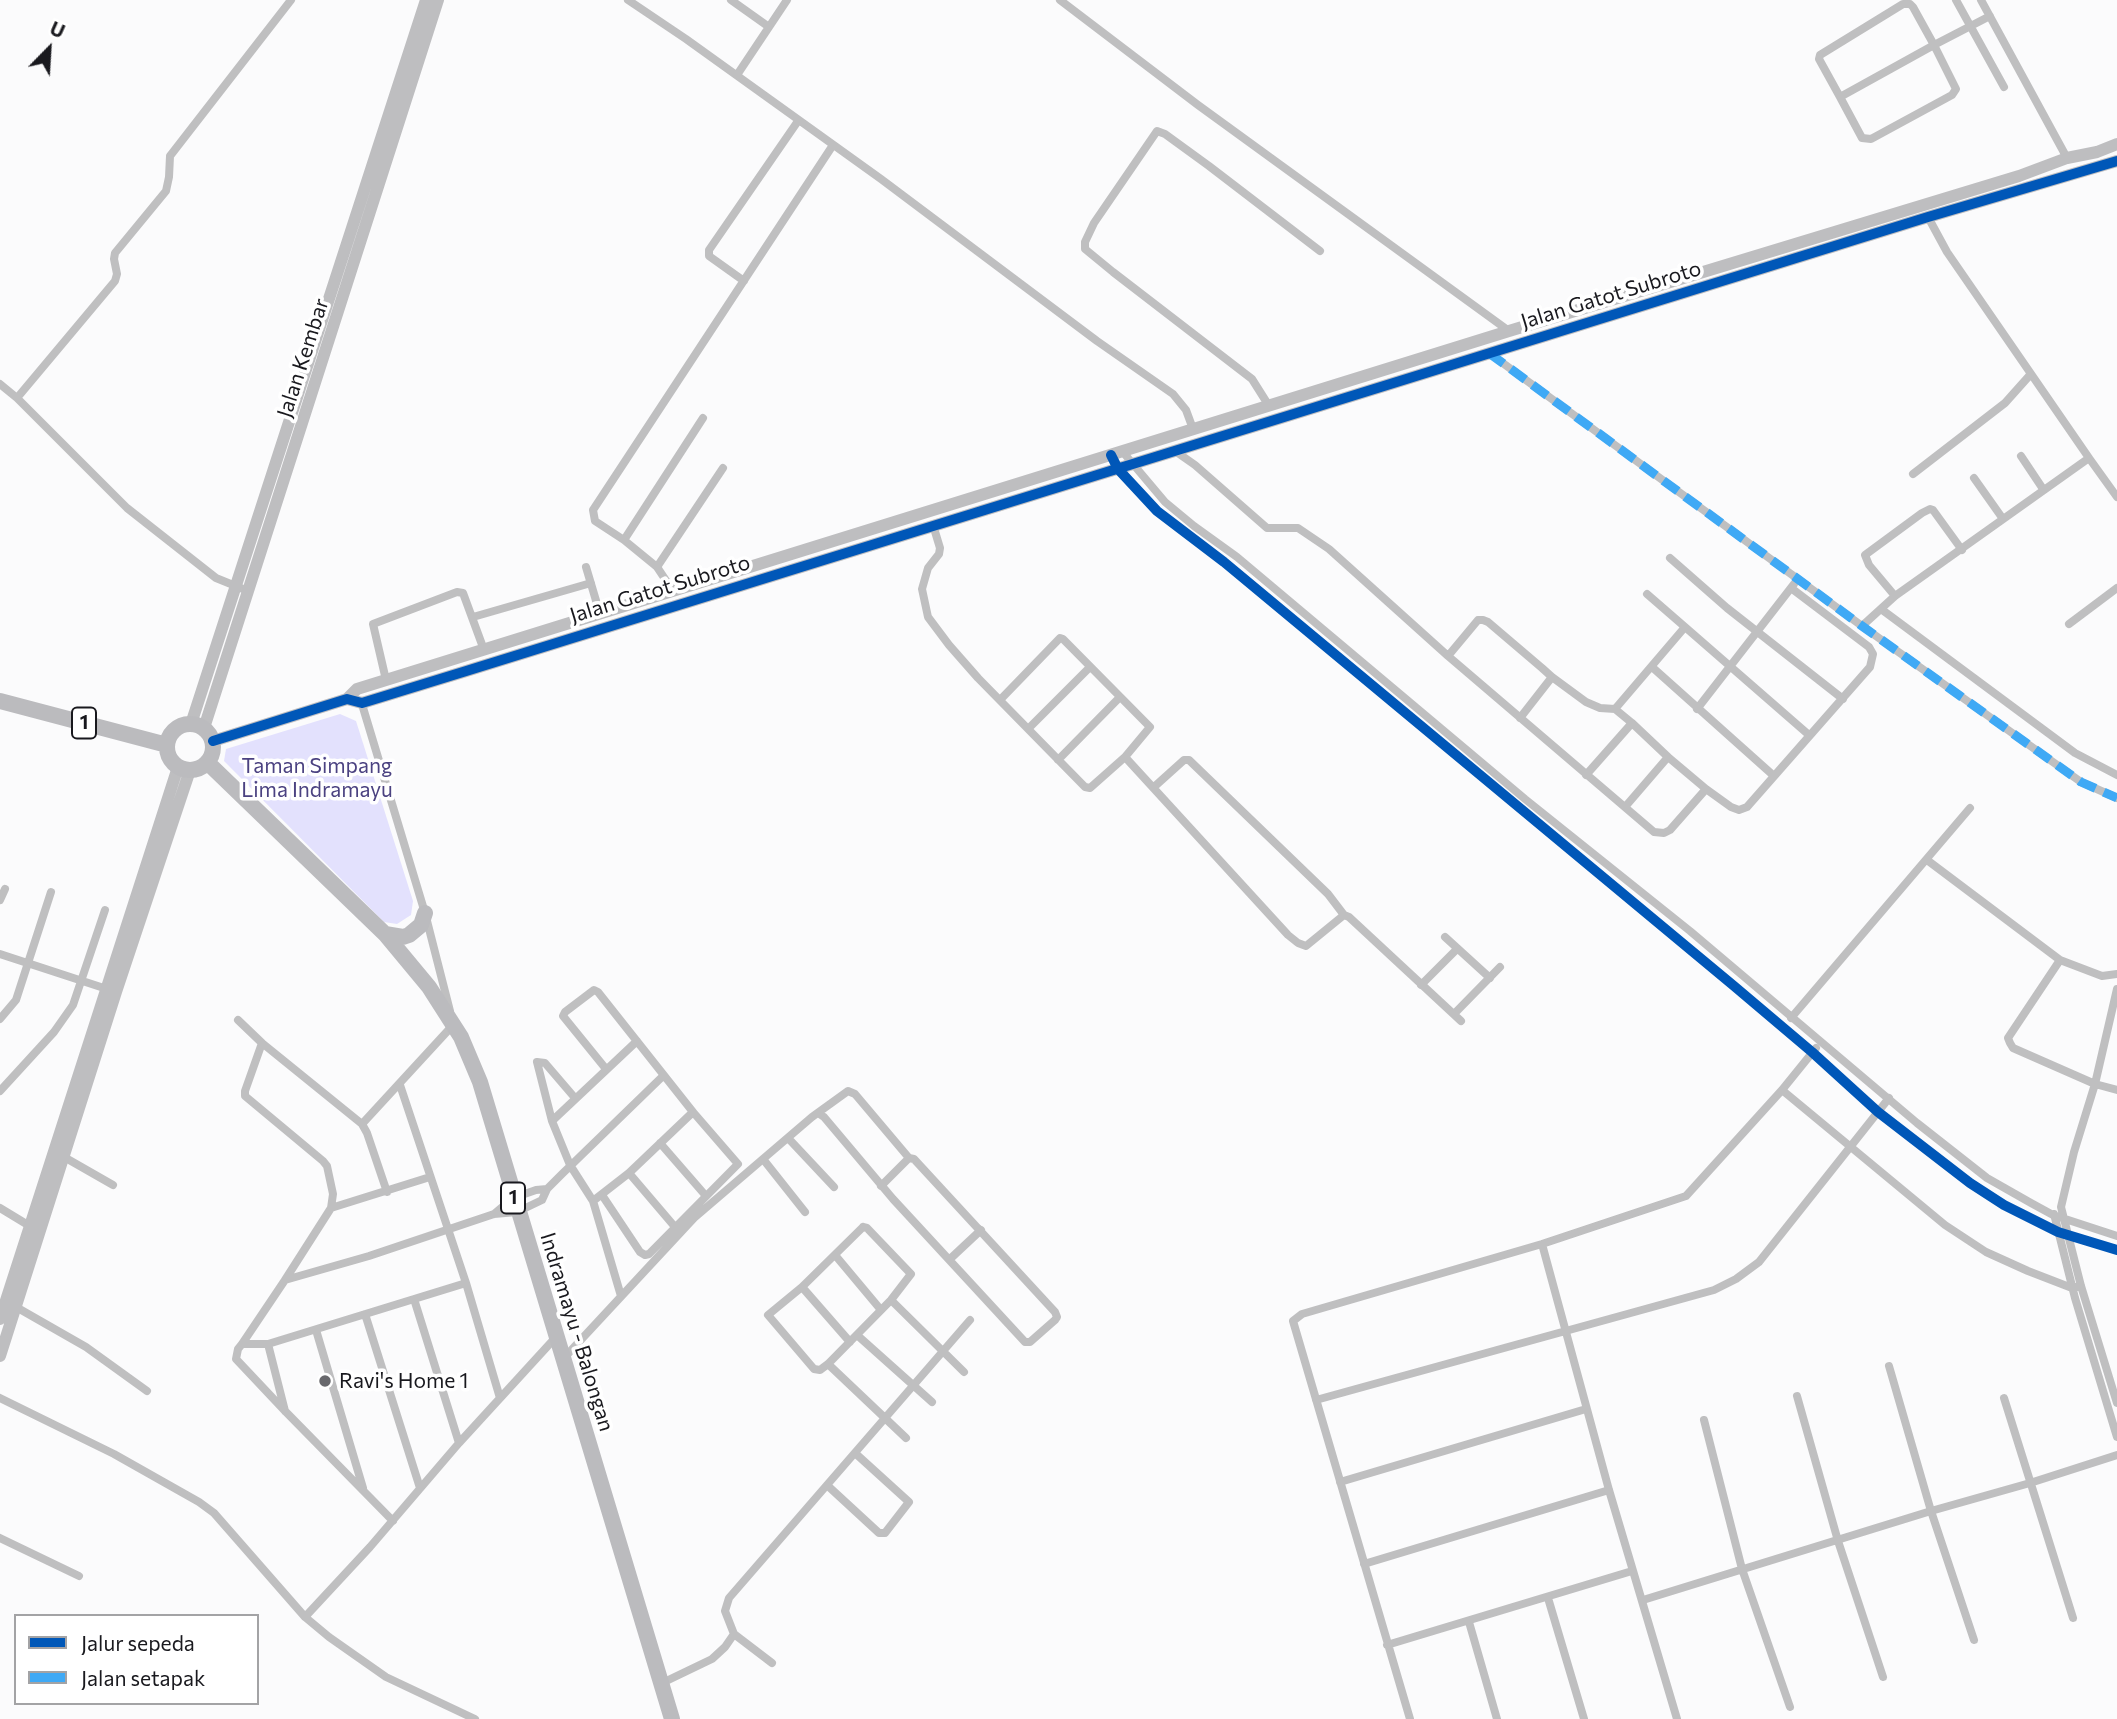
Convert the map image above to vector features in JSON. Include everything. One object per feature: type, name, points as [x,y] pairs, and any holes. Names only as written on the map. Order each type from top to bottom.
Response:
[{"type":"highway","name":"1","points":[[0,701],[167,745]]},
{"type":"highway","points":[[184,724],[203,731],[212,756],[208,763],[200,768],[184,768],[169,757],[167,745],[174,731],[184,724]]},
{"type":"highway","name":"Indramayu - Balongan","points":[[208,763],[385,934],[421,977],[454,1023],[480,1082],[672,1719]]},
{"type":"highway","points":[[385,934],[403,937],[409,935],[421,925],[425,914]]},
{"type":"street","points":[[17,398],[114,281],[117,274],[114,259],[116,253],[166,191],[170,156],[291,0]]},
{"type":"street","name":"Jalan Kembar","points":[[203,731],[238,587],[426,0]]},
{"type":"street","name":"Jalan Kembar","points":[[238,587],[438,0]]},
{"type":"street","points":[[628,0],[737,75],[1097,341],[1173,394],[1186,410],[1193,429]]},
{"type":"street","points":[[731,0],[769,27]]},
{"type":"street","points":[[737,75],[787,0]]},
{"type":"street","points":[[1060,0],[1505,333]]},
{"type":"street","points":[[1956,0],[2004,87]]},
{"type":"street","points":[[1981,0],[2067,158]]},
{"type":"street","points":[[1908,3],[1913,7],[1934,45],[1955,87],[1952,95],[1869,140],[1862,138],[1819,55],[1908,3]]},
{"type":"street","points":[[1840,97],[1990,16]]},
{"type":"street","points":[[744,281],[709,256],[709,250],[798,121]]},
{"type":"street","points":[[1269,406],[1252,379],[1113,272],[1085,249],[1085,242],[1094,223],[1157,131],[1209,166],[1320,251]]},
{"type":"street","name":"Jalan Gatot Subroto","points":[[362,703],[463,672],[743,576],[761,564],[2117,144]]},
{"type":"street","points":[[673,591],[657,566],[595,521],[593,510],[833,145]]},
{"type":"street","name":"Jalan Gatot Subroto","points":[[203,731],[352,694],[387,680],[673,591],[743,576],[766,576],[934,528],[1524,342],[2117,161]]},
{"type":"street","points":[[1928,217],[1947,252],[2030,375],[2117,497]]},
{"type":"street","points":[[1490,353],[2081,782],[2117,798]]},
{"type":"street","points":[[1913,474],[2005,403],[2030,375]]},
{"type":"street","points":[[0,384],[36,414],[127,508],[216,578],[238,587]]},
{"type":"street","points":[[624,540],[703,418]]},
{"type":"street","points":[[1175,451],[1195,465],[1267,528],[1298,528],[1329,549],[1448,656],[1654,832],[1664,833],[1675,825],[1706,789]]},
{"type":"street","points":[[1117,453],[1132,465],[1165,502],[1237,557],[1525,799],[1690,931],[1917,1123],[1987,1178],[2053,1214],[2117,1236]]},
{"type":"street","points":[[1117,453],[1118,469],[1157,511],[1224,562],[1734,986],[1878,1112],[1970,1183],[2004,1205],[2058,1232],[2117,1250]]},
{"type":"street","points":[[2021,456],[2043,489]]},
{"type":"street","points":[[1863,625],[1895,596],[2089,458]]},
{"type":"street","points":[[657,566],[723,468]]},
{"type":"street","points":[[1974,478],[2003,519]]},
{"type":"street","points":[[1895,596],[1869,565],[1866,555],[1922,513],[1933,510],[1962,550]]},
{"type":"street","points":[[934,528],[940,548],[939,554],[924,576],[922,589],[928,617],[949,645],[1000,700],[1087,788],[1125,757],[1150,727],[1060,638],[1000,700]]},
{"type":"street","points":[[1670,558],[1727,608],[1843,699]]},
{"type":"street","points":[[761,564],[766,576]]},
{"type":"street","points":[[586,567],[600,614]]},
{"type":"street","points":[[1697,709],[1798,579]]},
{"type":"street","points":[[473,617],[591,583]]},
{"type":"street","points":[[1448,656],[1478,620],[1485,620],[1586,702],[1600,708],[1615,709],[1706,789],[1739,810],[1751,803],[1874,661],[1872,650],[1791,588]]},
{"type":"street","points":[[2069,624],[2117,588]]},
{"type":"street","points":[[387,680],[373,624],[457,592],[463,593],[484,650]]},
{"type":"street","points":[[1647,594],[1810,735]]},
{"type":"street","points":[[1880,610],[2075,753],[2117,775]]},
{"type":"street","points":[[1615,709],[1685,627]]},
{"type":"street","points":[[458,658],[463,672]]},
{"type":"street","points":[[1028,729],[1090,667]]},
{"type":"street","points":[[1652,667],[1774,776]]},
{"type":"street","points":[[1520,718],[1552,677]]},
{"type":"street","points":[[352,694],[362,703],[425,914],[454,1023],[362,1124]]},
{"type":"street","points":[[1058,760],[1120,697]]},
{"type":"street","points":[[1586,775],[1632,723]]},
{"type":"street","points":[[1125,757],[1298,943],[1306,946],[1313,942],[1344,915]]},
{"type":"street","points":[[1625,807],[1668,757]]},
{"type":"street","points":[[1154,787],[1184,760],[1191,761],[1328,894],[1344,915],[1352,918],[1457,1017],[1500,967]]},
{"type":"street","points":[[0,1356],[107,988],[184,768]]},
{"type":"street","points":[[1791,1018],[1970,808]]},
{"type":"street","points":[[1927,860],[2060,960],[2102,976],[2117,974]]},
{"type":"street","points":[[0,900],[5,889]]},
{"type":"street","points":[[0,1019],[16,1000],[51,892]]},
{"type":"street","points":[[0,1091],[66,1017],[85,982],[104,910]]},
{"type":"street","points":[[1445,937],[1490,978]]},
{"type":"street","points":[[1421,985],[1457,949]]},
{"type":"street","points":[[0,954],[107,988]]},
{"type":"street","points":[[2060,960],[2008,1038],[2010,1043],[2013,1048],[2095,1084],[2117,1090]]},
{"type":"street","points":[[1734,986],[1743,977]]},
{"type":"street","points":[[0,1319],[64,1157],[107,988]]},
{"type":"street","points":[[2117,989],[2062,1207],[2077,1287],[2117,1437]]},
{"type":"street","points":[[601,1195],[640,1252],[645,1255],[738,1163],[594,990],[565,1012],[564,1019],[606,1069]]},
{"type":"street","points":[[238,1020],[362,1124],[387,1192]]},
{"type":"street","points":[[552,1121],[637,1041]]},
{"type":"street","points":[[262,1042],[245,1096],[323,1161],[327,1166],[333,1194],[331,1208],[242,1344],[236,1359],[393,1521]]},
{"type":"street","points":[[1409,1719],[1292,1324],[1297,1316],[1542,1244],[1686,1196],[1822,1042]]},
{"type":"street","points":[[575,1098],[545,1063],[537,1062],[552,1121],[570,1165],[593,1201],[621,1296]]},
{"type":"street","points":[[494,1214],[515,1205],[542,1200],[547,1189],[570,1165],[663,1076]]},
{"type":"street","points":[[400,1085],[466,1283],[500,1398]]},
{"type":"street","points":[[1782,1090],[1945,1225],[1986,1252],[2049,1281],[2077,1287]]},
{"type":"street","points":[[564,1359],[694,1218],[817,1113],[845,1092],[852,1091],[909,1158],[914,1159],[981,1230],[1057,1315],[1055,1320],[1030,1342],[1025,1342],[881,1186],[824,1117],[817,1113]]},
{"type":"street","points":[[1316,1400],[1714,1290],[1749,1271],[1759,1262],[1889,1098]]},
{"type":"street","points":[[593,1201],[629,1173],[693,1112]]},
{"type":"street","points":[[788,1138],[834,1187]]},
{"type":"street","points":[[660,1143],[706,1196]]},
{"type":"street","points":[[64,1157],[113,1185]]},
{"type":"street","points":[[881,1186],[909,1158]]},
{"type":"street","points":[[763,1159],[805,1212]]},
{"type":"street","points":[[629,1173],[675,1227]]},
{"type":"street","points":[[331,1208],[430,1177]]},
{"type":"street","points":[[285,1280],[494,1214],[515,1205],[536,1190],[547,1189]]},
{"type":"street","points":[[2053,1214],[2062,1207]]},
{"type":"street","points":[[0,1208],[35,1229]]},
{"type":"street","points":[[2053,1214],[2117,1404]]},
{"type":"street","points":[[863,1227],[911,1274],[891,1300],[820,1370],[814,1369],[768,1317],[769,1312],[802,1287],[863,1227]]},
{"type":"street","points":[[950,1259],[981,1230]]},
{"type":"street","points":[[1542,1244],[1632,1571],[1678,1719]]},
{"type":"street","points":[[835,1255],[881,1310]]},
{"type":"street","points":[[242,1344],[268,1345],[466,1283]]},
{"type":"street","points":[[802,1287],[854,1338],[932,1402]]},
{"type":"street","points":[[414,1299],[459,1443]]},
{"type":"street","points":[[891,1300],[964,1372]]},
{"type":"street","points":[[16,1307],[86,1347],[147,1391]]},
{"type":"street","points":[[365,1314],[420,1488]]},
{"type":"street","points":[[772,1663],[734,1634],[725,1611],[729,1598],[970,1320]]},
{"type":"street","points":[[316,1330],[363,1491]]},
{"type":"street","points":[[305,1617],[557,1336]]},
{"type":"street","points":[[268,1345],[285,1411]]},
{"type":"street","points":[[828,1364],[906,1438]]},
{"type":"street","points":[[1889,1366],[1931,1511],[1975,1640]]},
{"type":"street","points":[[1797,1396],[1838,1541],[1883,1677]]},
{"type":"street","points":[[2004,1398],[2073,1618]]},
{"type":"street","points":[[4,1399],[114,1454],[200,1502],[214,1513],[305,1617],[386,1677],[475,1719]]},
{"type":"street","points":[[1340,1482],[1586,1409]]},
{"type":"street","points":[[1704,1420],[1742,1569],[1790,1707]]},
{"type":"street","points":[[828,1486],[879,1533],[885,1533],[909,1502],[855,1453]]},
{"type":"street","points":[[1643,1600],[2117,1455]]},
{"type":"street","points":[[1364,1564],[1609,1490]]},
{"type":"street","points":[[0,1538],[79,1576]]},
{"type":"street","points":[[1387,1645],[1632,1571]]},
{"type":"street","points":[[1548,1598],[1584,1719]]},
{"type":"street","points":[[1469,1622],[1497,1719]]},
{"type":"street","points":[[660,1684],[712,1660],[734,1634]]},
{"type":"green space","name":"Taman Simpang Lima Indramayu","points":[[340,714],[356,721],[413,901],[411,915],[397,924],[384,922],[224,761],[226,749]]},
{"type":"marked path","points":[[1489,353],[1862,626],[2081,782],[2117,798]]},
{"type":"cycle path","points":[[213,741],[347,699],[362,703],[1928,217],[2117,161]]},
{"type":"cycle path","points":[[1111,455],[1118,469],[1157,511],[1224,562],[1734,986],[1878,1112],[1970,1183],[2004,1205],[2058,1232],[2117,1250]]},
{"type":"place","name":"Ravi's Home 1","points":[[325,1381]]}]
